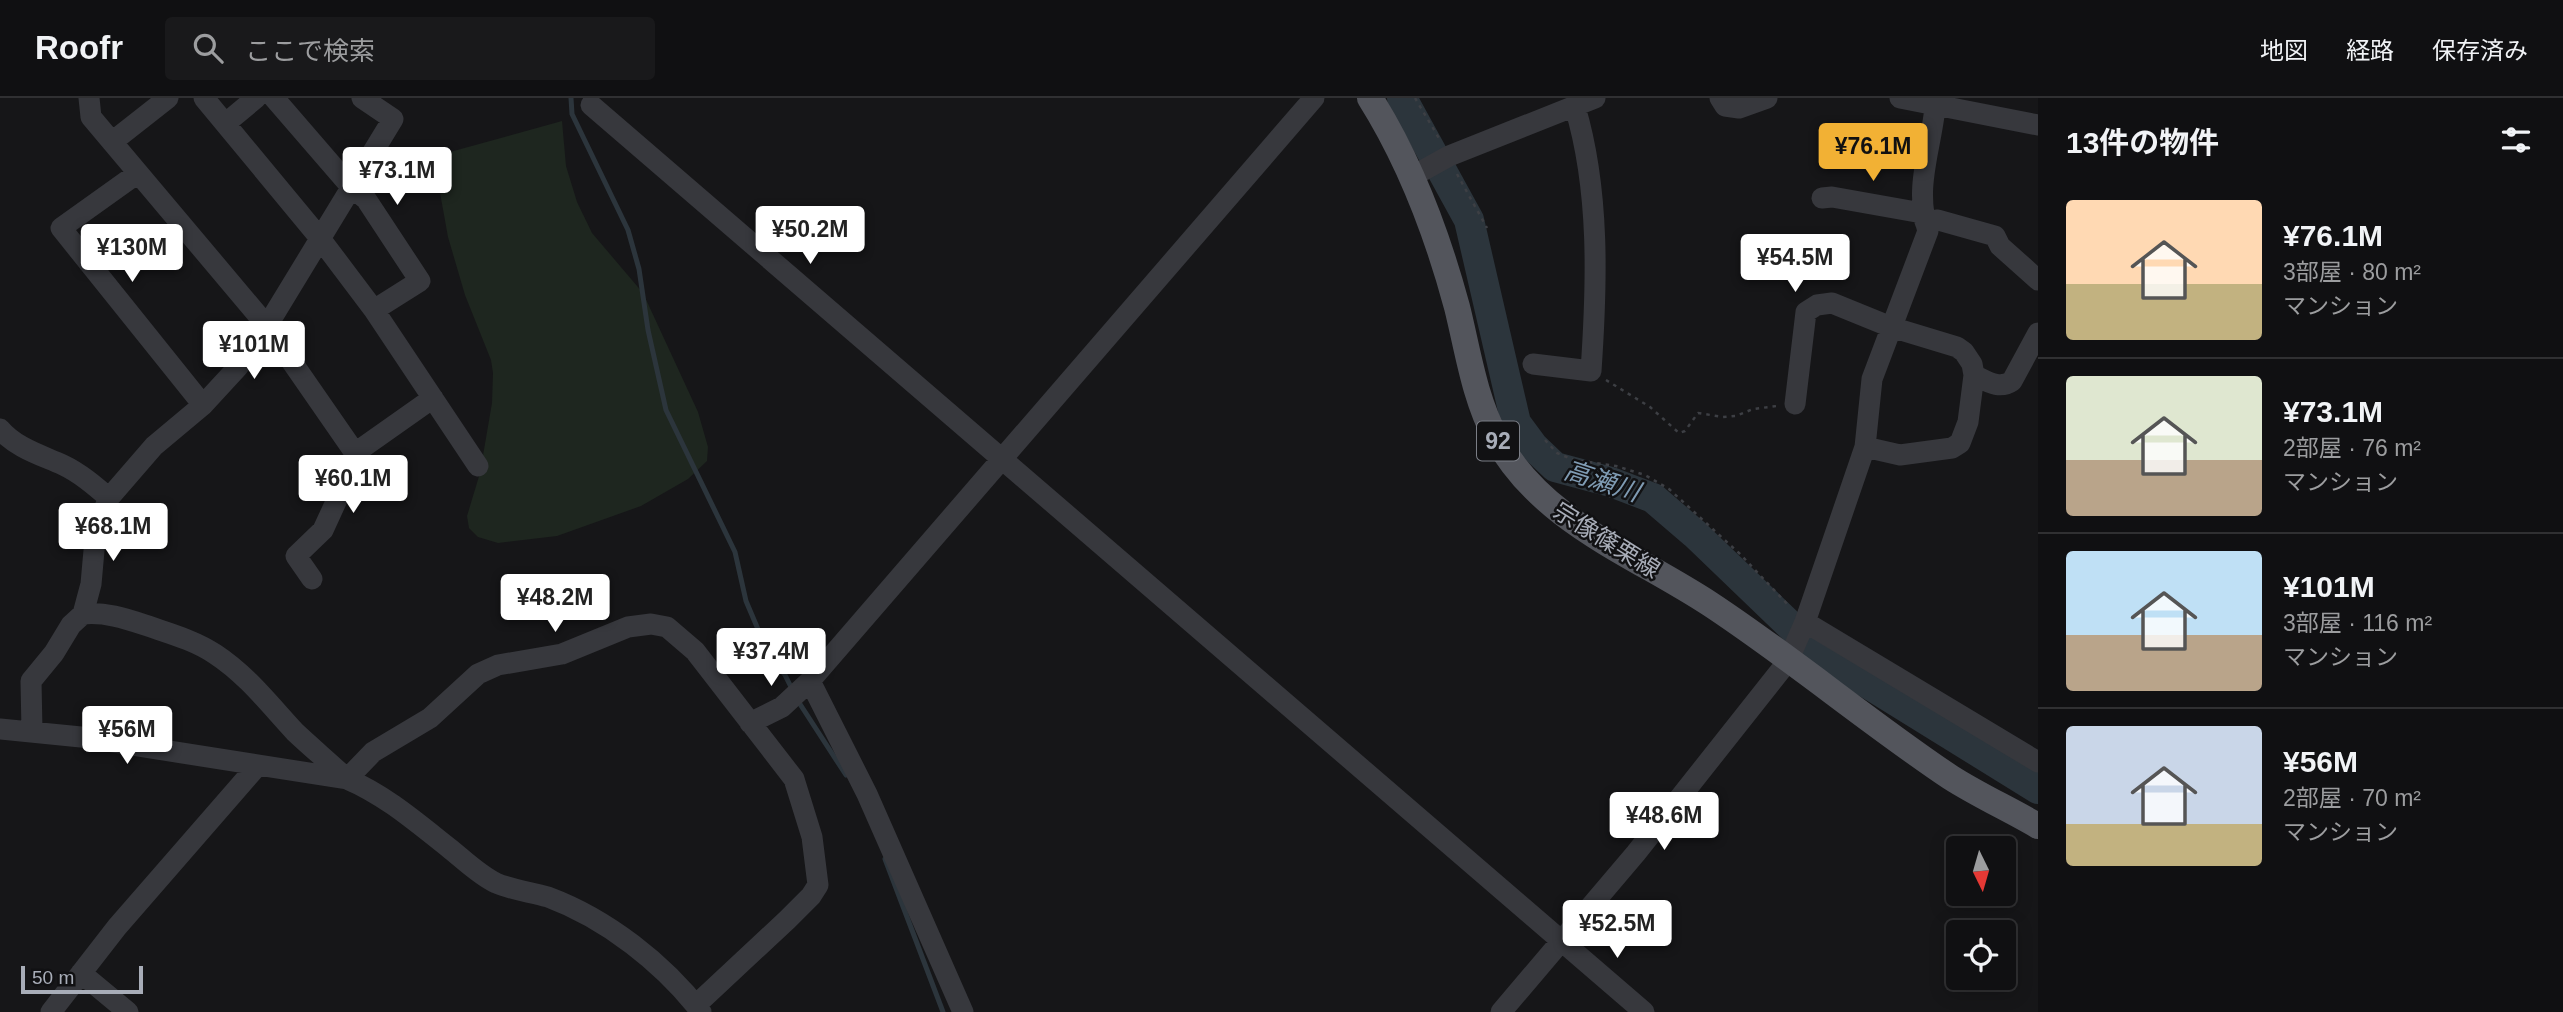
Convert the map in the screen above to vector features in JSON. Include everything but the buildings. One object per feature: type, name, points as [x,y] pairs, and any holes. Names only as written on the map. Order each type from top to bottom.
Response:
[{"type":"main road","name":"宗像篠栗線","points":[[1370,98],[1413,176],[1431,221],[1446,266],[1474,382],[1484,411],[1496,439],[1521,476],[1545,500],[1577,525],[1710,604],[1797,640],[1954,779],[2038,825]]},
{"type":"street","points":[[89,98],[91,117],[267,326],[355,453]]},
{"type":"street","points":[[112,142],[168,98]]},
{"type":"street","points":[[204,98],[319,237],[374,310],[478,466]]},
{"type":"street","points":[[226,123],[256,98]]},
{"type":"street","points":[[274,98],[351,187],[366,199],[421,281],[374,310]]},
{"type":"street","points":[[32,731],[31,681],[54,653],[71,625],[83,614],[91,584],[96,528],[109,498],[154,446],[203,405],[238,368],[267,326],[393,119],[362,98]]},
{"type":"street","points":[[751,723],[782,707],[810,681],[1314,98]]},
{"type":"street","points":[[1720,98],[1725,106],[1739,108],[1767,98]]},
{"type":"street","points":[[1900,98],[1936,101],[2038,125]]},
{"type":"street","points":[[1501,1012],[1636,853],[1797,640],[1865,447],[1872,379],[1928,231],[1923,217],[1923,170],[1936,101]]},
{"type":"street","points":[[1413,176],[1449,156],[1585,102],[1595,248],[1591,371],[1533,364]]},
{"type":"street","points":[[591,105],[1644,1012]]},
{"type":"street","points":[[138,173],[61,228],[203,405]]},
{"type":"street","points":[[1822,198],[1832,197],[1938,220],[1995,236],[2000,246],[2038,280]]},
{"type":"street","points":[[1795,404],[1807,312],[1816,305],[1832,303],[1891,327],[1957,347],[1964,352],[1972,364],[1974,375],[1968,422],[1960,443],[1952,448],[1900,455],[1865,447]]},
{"type":"street","points":[[1974,375],[2005,386],[2012,381],[2038,333]]},
{"type":"street","points":[[312,579],[296,556],[323,530],[352,467],[355,453],[433,398]]},
{"type":"street","points":[[0,429],[21,446],[65,466],[109,498]]},
{"type":"street","points":[[83,614],[99,612],[127,619],[172,634],[212,652],[263,694],[295,731],[347,779]]},
{"type":"street","points":[[0,729],[32,731],[347,779],[401,809],[495,883],[549,898],[592,918],[623,938],[664,971],[698,1009],[811,896],[818,885],[812,837],[794,779],[695,652],[667,627],[651,624],[628,628],[562,654],[498,665],[478,674],[430,718],[373,752],[347,779]]},
{"type":"street","points":[[1797,640],[2038,762]]},
{"type":"street","points":[[810,681],[867,794],[964,1012]]},
{"type":"street","points":[[51,1012],[117,927],[258,765]]},
{"type":"street","points":[[81,973],[128,1012]]},
{"type":"path","points":[[1415,98],[1487,228]]},
{"type":"path","points":[[1591,371],[1650,407],[1679,433],[1685,431],[1698,413],[1736,416],[1753,409],[1795,404]]},
{"type":"path","points":[[1545,440],[1557,453],[1574,460],[1616,466],[1645,475],[1670,488],[1740,554],[1797,640]]},
{"type":"shaded area","points":[[562,121],[566,166],[577,202],[592,233],[643,293],[698,412],[708,447],[707,461],[688,479],[641,506],[557,536],[498,543],[478,537],[469,528],[467,516],[480,473],[492,403],[493,373],[491,360],[465,295],[448,237],[437,176],[450,152]]},
{"type":"waterway","points":[[571,98],[572,114],[628,230],[639,269],[648,330],[666,410],[735,552],[746,601],[769,655],[792,689]]},
{"type":"waterway","name":"高瀬川","points":[[1402,98],[1469,220],[1516,423],[1533,446],[1555,467],[1611,482],[1653,498],[1695,534],[1820,654],[2038,789]]},
{"type":"waterway","points":[[798,701],[846,775]]},
{"type":"waterway","points":[[885,859],[943,1012]]}]
